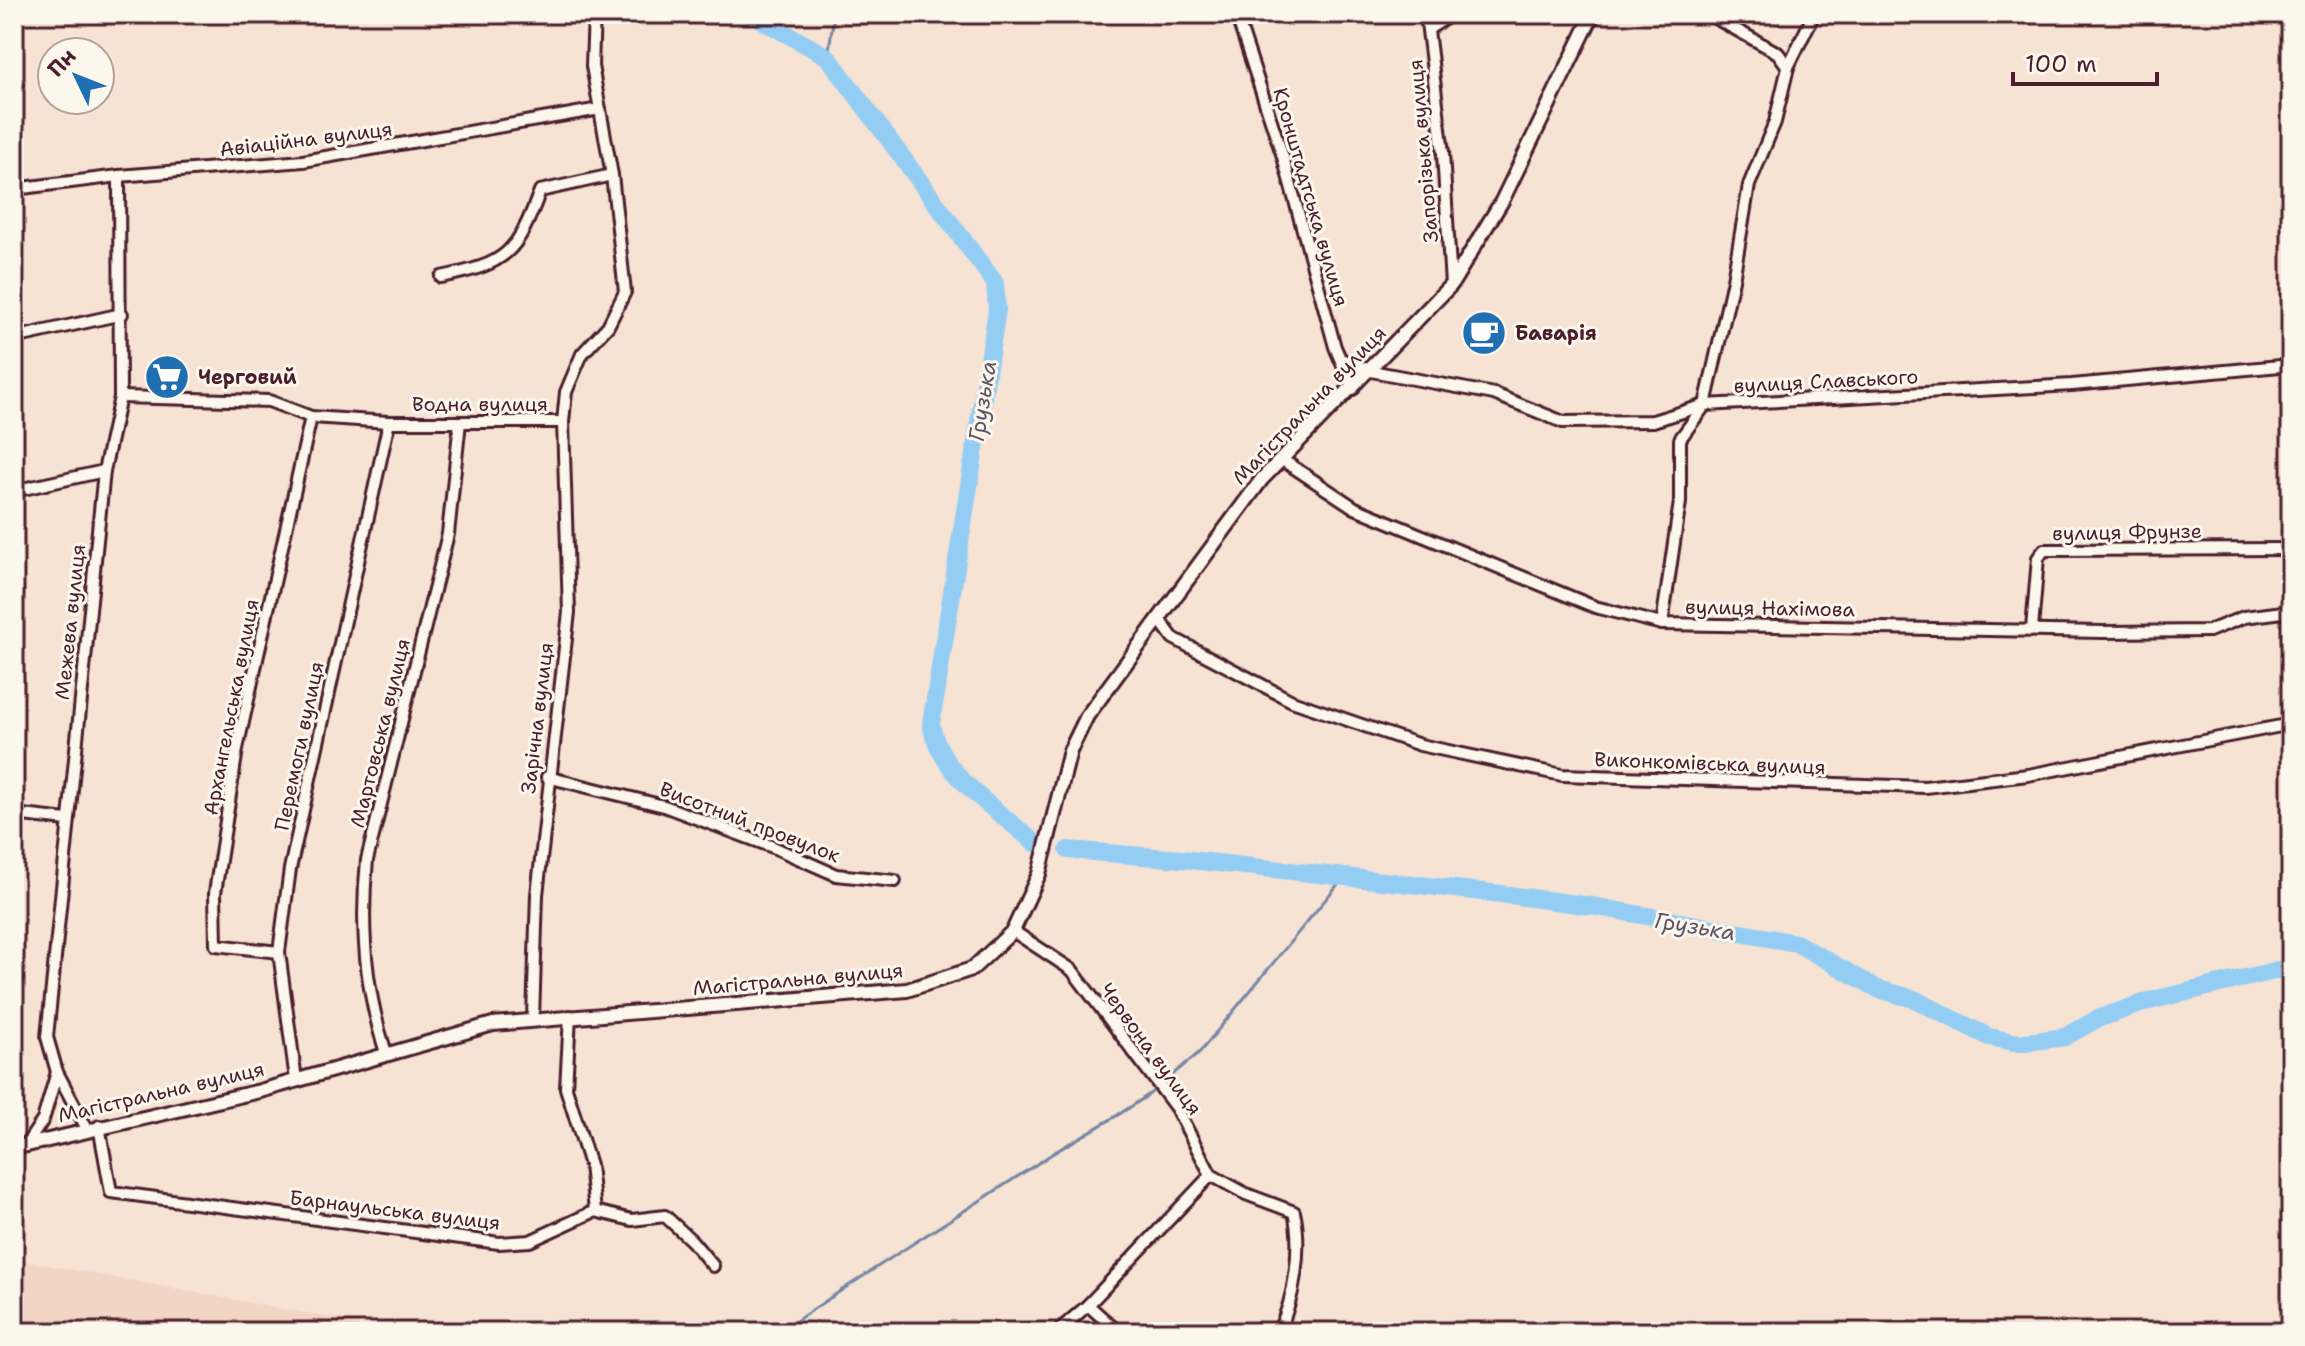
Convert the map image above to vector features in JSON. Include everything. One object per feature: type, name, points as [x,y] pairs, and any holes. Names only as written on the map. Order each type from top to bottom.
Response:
[{"type":"main road","name":"Магістральна вулиця","points":[[20,1146],[296,1080],[493,1024],[533,1018],[714,1008],[907,990],[972,969],[1013,931],[1039,874],[1070,751],[1087,716],[1247,497],[1451,285],[1502,201],[1593,14]]},
{"type":"street","name":"Кронштадтська вулиця","points":[[1236,14],[1283,157],[1335,347],[1353,389]]},
{"type":"street","name":"Запорізька вулиця","points":[[1426,14],[1430,28],[1451,285]]},
{"type":"street","points":[[1430,28],[1452,14]]},
{"type":"street","points":[[1662,624],[1680,502],[1680,439],[1705,405],[1733,280],[1749,185],[1775,122],[1788,67],[1814,14]]},
{"type":"street","points":[[1716,15],[1778,53],[1788,67]]},
{"type":"street","name":"Водна вулиця","points":[[120,397],[269,401],[311,417],[389,422],[563,422],[566,392],[582,354],[608,326],[625,292],[612,175],[592,66],[593,16]]},
{"type":"street","name":"Авіаційна вулиця","points":[[14,189],[119,176],[303,161],[600,109]]},
{"type":"street","points":[[441,277],[483,266],[516,246],[540,191],[612,175]]},
{"type":"street","name":"Межева вулиця","points":[[93,1128],[57,1072],[47,1037],[104,471],[120,397],[119,176]]},
{"type":"street","points":[[14,338],[122,314]]},
{"type":"street","name":"вулиця Славського","points":[[1343,360],[1371,371],[1494,394],[1563,422],[1653,421],[1705,405],[2072,385],[2291,365]]},
{"type":"street","name":"Архангельська вулиця","points":[[279,952],[216,945],[215,893],[237,749],[311,417]]},
{"type":"street","name":"Перемоги вулиця","points":[[296,1080],[279,952],[290,869],[389,422]]},
{"type":"street","name":"Мартовська вулиця","points":[[386,1053],[372,1011],[363,925],[367,860],[448,534],[460,422]]},
{"type":"street","name":"Зарічна вулиця","points":[[533,1018],[537,895],[547,777],[569,612],[563,422]]},
{"type":"street","name":"вулиця Нахімова","points":[[1281,459],[1355,508],[1595,607],[1662,624],[2209,631],[2244,617],[2291,611]]},
{"type":"street","points":[[14,491],[104,471]]},
{"type":"street","name":"вулиця Фрунзе","points":[[2032,629],[2038,558],[2044,550],[2291,549]]},
{"type":"street","name":"Виконкомівська вулиця","points":[[1159,619],[1173,638],[1292,701],[1420,745],[1562,775],[1925,787],[2043,773],[2291,724]]},
{"type":"street","name":"Висотний провулок","points":[[547,777],[664,806],[836,875],[895,881]]},
{"type":"street","points":[[14,814],[67,820]]},
{"type":"street","name":"Червона вулиця","points":[[1013,931],[1072,970],[1176,1108],[1211,1175]]},
{"type":"street","points":[[570,1016],[566,1088],[590,1165],[595,1211],[632,1220],[665,1216],[713,1266]]},
{"type":"street","points":[[20,1146],[43,1120],[57,1072]]},
{"type":"street","name":"Барнаульська вулиця","points":[[93,1128],[111,1192],[499,1243],[530,1241],[595,1211]]},
{"type":"street","points":[[1057,1332],[1088,1305],[1211,1175],[1246,1194],[1294,1212],[1299,1234],[1286,1316],[1278,1332]]},
{"type":"street","points":[[1088,1305],[1118,1332]]},
{"type":"shaded area","points":[[14,1259],[359,1323],[358,1332],[14,1332]]},
{"type":"waterway","name":"Грузька","points":[[751,14],[828,57],[995,283],[997,310],[931,724],[937,743],[958,776],[1035,843]]},
{"type":"waterway","points":[[828,57],[834,14]]},
{"type":"waterway","name":"Грузька","points":[[1068,850],[1181,859],[1501,894],[1592,906],[1796,943],[1878,989],[1914,999],[1989,1037],[2019,1043],[2065,1037],[2097,1019],[2149,1001],[2291,967]]},
{"type":"waterway","points":[[1161,1084],[1199,1053],[1344,877]]},
{"type":"waterway","points":[[780,1332],[1156,1089]]},
{"type":"place","name":"Баварія","points":[[1484,333]]},
{"type":"place","name":"Черговий","points":[[167,377]]}]
